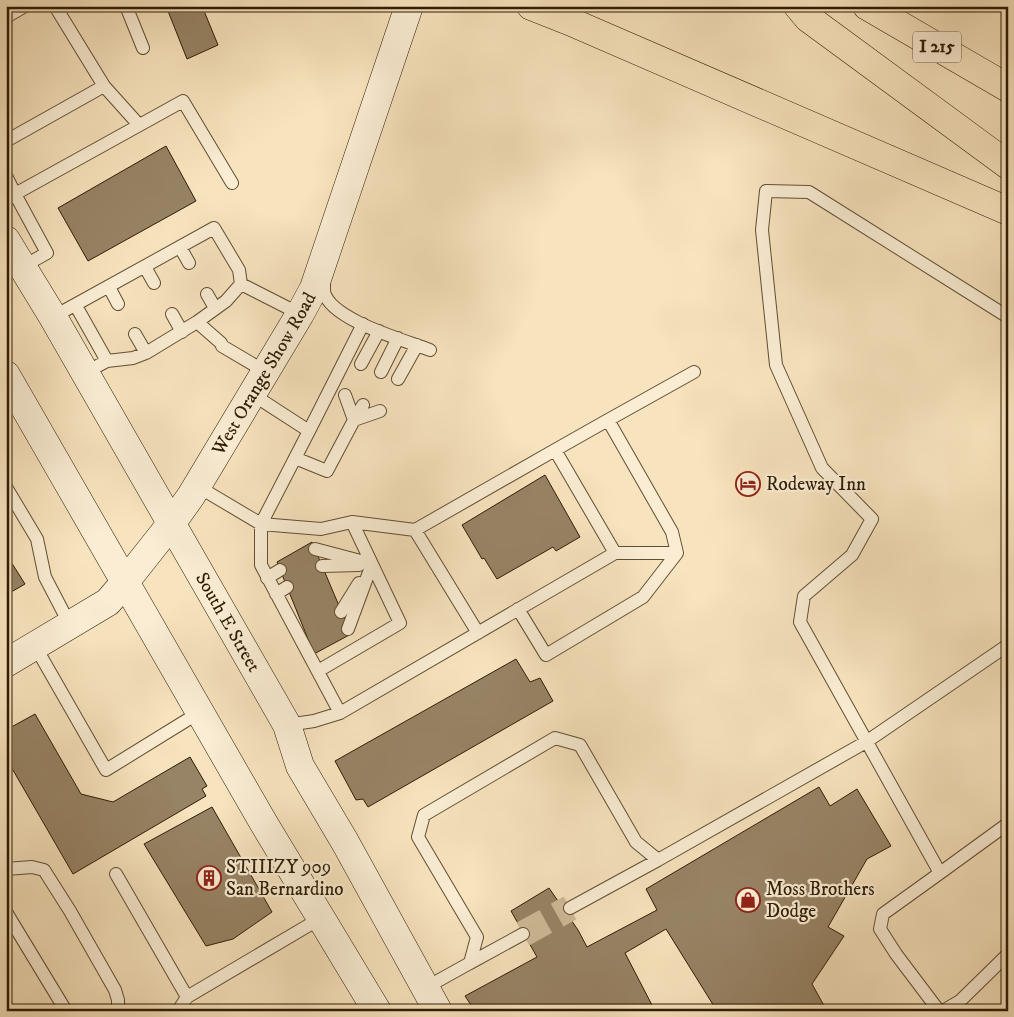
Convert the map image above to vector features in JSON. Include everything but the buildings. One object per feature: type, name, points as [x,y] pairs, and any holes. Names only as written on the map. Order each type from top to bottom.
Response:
[{"type":"highway","points":[[531,6],[569,20],[1008,210]]},
{"type":"highway","points":[[798,6],[808,18],[1008,165]]},
{"type":"highway","name":"I 215","points":[[867,6],[1008,88]]},
{"type":"main road","name":"West Orange Show Road","points":[[6,663],[108,602],[171,524],[197,486],[314,288],[409,6]]},
{"type":"main road","name":"South E Street","points":[[6,240],[22,267],[64,312],[96,367],[171,524],[287,725],[300,766],[345,842],[432,1000]]},
{"type":"main road","points":[[8,381],[376,1010]]},
{"type":"lane","points":[[6,17],[25,6]]},
{"type":"lane","points":[[55,6],[104,86],[139,125]]},
{"type":"lane","points":[[126,6],[143,48]]},
{"type":"lane","points":[[6,141],[104,86]]},
{"type":"lane","points":[[10,197],[183,100],[232,183]]},
{"type":"lane","points":[[6,176],[10,197],[47,253],[22,267]]},
{"type":"lane","points":[[940,873],[800,622],[804,596],[852,555],[872,519],[822,468],[776,365],[762,230],[766,191],[809,192],[1008,318]]},
{"type":"lane","points":[[64,312],[214,228],[239,270],[240,284],[226,301],[197,322],[146,353],[96,367]]},
{"type":"lane","points":[[180,247],[189,264]]},
{"type":"lane","points":[[323,263],[324,293],[334,307],[349,319],[430,350]]},
{"type":"lane","points":[[145,267],[154,283]]},
{"type":"lane","points":[[240,284],[300,314]]},
{"type":"lane","points":[[109,287],[118,304]]},
{"type":"lane","points":[[207,294],[215,308]]},
{"type":"lane","points":[[172,314],[182,332]]},
{"type":"lane","points":[[197,322],[222,346],[266,372]]},
{"type":"lane","points":[[340,713],[318,671],[312,650],[302,635],[282,590],[267,578],[260,565],[261,524],[363,324]]},
{"type":"lane","points":[[361,364],[379,331]]},
{"type":"lane","points":[[135,334],[146,353]]},
{"type":"lane","points":[[381,372],[398,338]]},
{"type":"lane","points":[[398,378],[417,345]]},
{"type":"lane","points":[[197,486],[261,524],[321,529],[352,522],[415,530],[694,372]]},
{"type":"lane","points":[[252,394],[309,431]]},
{"type":"lane","points":[[345,396],[354,420]]},
{"type":"lane","points":[[295,458],[326,471],[363,405]]},
{"type":"lane","points":[[354,420],[380,411]]},
{"type":"lane","points":[[518,609],[546,655],[643,597],[676,553],[672,532],[608,420]]},
{"type":"lane","points":[[555,450],[615,553]]},
{"type":"lane","points":[[6,487],[37,539],[45,577],[70,625]]},
{"type":"lane","points":[[318,671],[400,623],[352,522]]},
{"type":"lane","points":[[415,530],[478,633]]},
{"type":"lane","points":[[315,549],[372,564]]},
{"type":"lane","points":[[287,725],[314,721],[340,713],[615,553],[676,553]]},
{"type":"lane","points":[[322,566],[372,564]]},
{"type":"lane","points":[[341,612],[372,564]]},
{"type":"lane","points":[[348,629],[372,564]]},
{"type":"lane","points":[[267,578],[280,570]]},
{"type":"lane","points":[[570,908],[866,742],[1008,645]]},
{"type":"lane","points":[[35,646],[106,770],[200,712]]},
{"type":"lane","points":[[470,963],[477,937],[418,837],[424,815],[555,738],[580,745],[636,842],[658,860]]},
{"type":"lane","points":[[939,1011],[896,954],[880,929],[883,914],[1006,825],[1008,828]]},
{"type":"lane","points":[[6,868],[32,867],[44,870],[70,910],[114,990],[118,1000],[118,1011]]},
{"type":"lane","points":[[116,874],[187,997]]},
{"type":"lane","points":[[6,912],[66,1011]]},
{"type":"lane","points":[[178,1011],[187,997],[321,918]]},
{"type":"lane","points":[[432,1000],[470,963],[523,934]]},
{"type":"lane","points":[[943,1011],[960,1001],[1008,954]]},
{"type":"tunnel","points":[[523,934],[570,908]]},
{"type":"place","name":"Rodeway Inn","points":[[748,484]]},
{"type":"place","name":"STIIIZY 909 San Bernardino","points":[[209,878]]},
{"type":"place","name":"Moss Brothers Dodge","points":[[748,900]]}]
